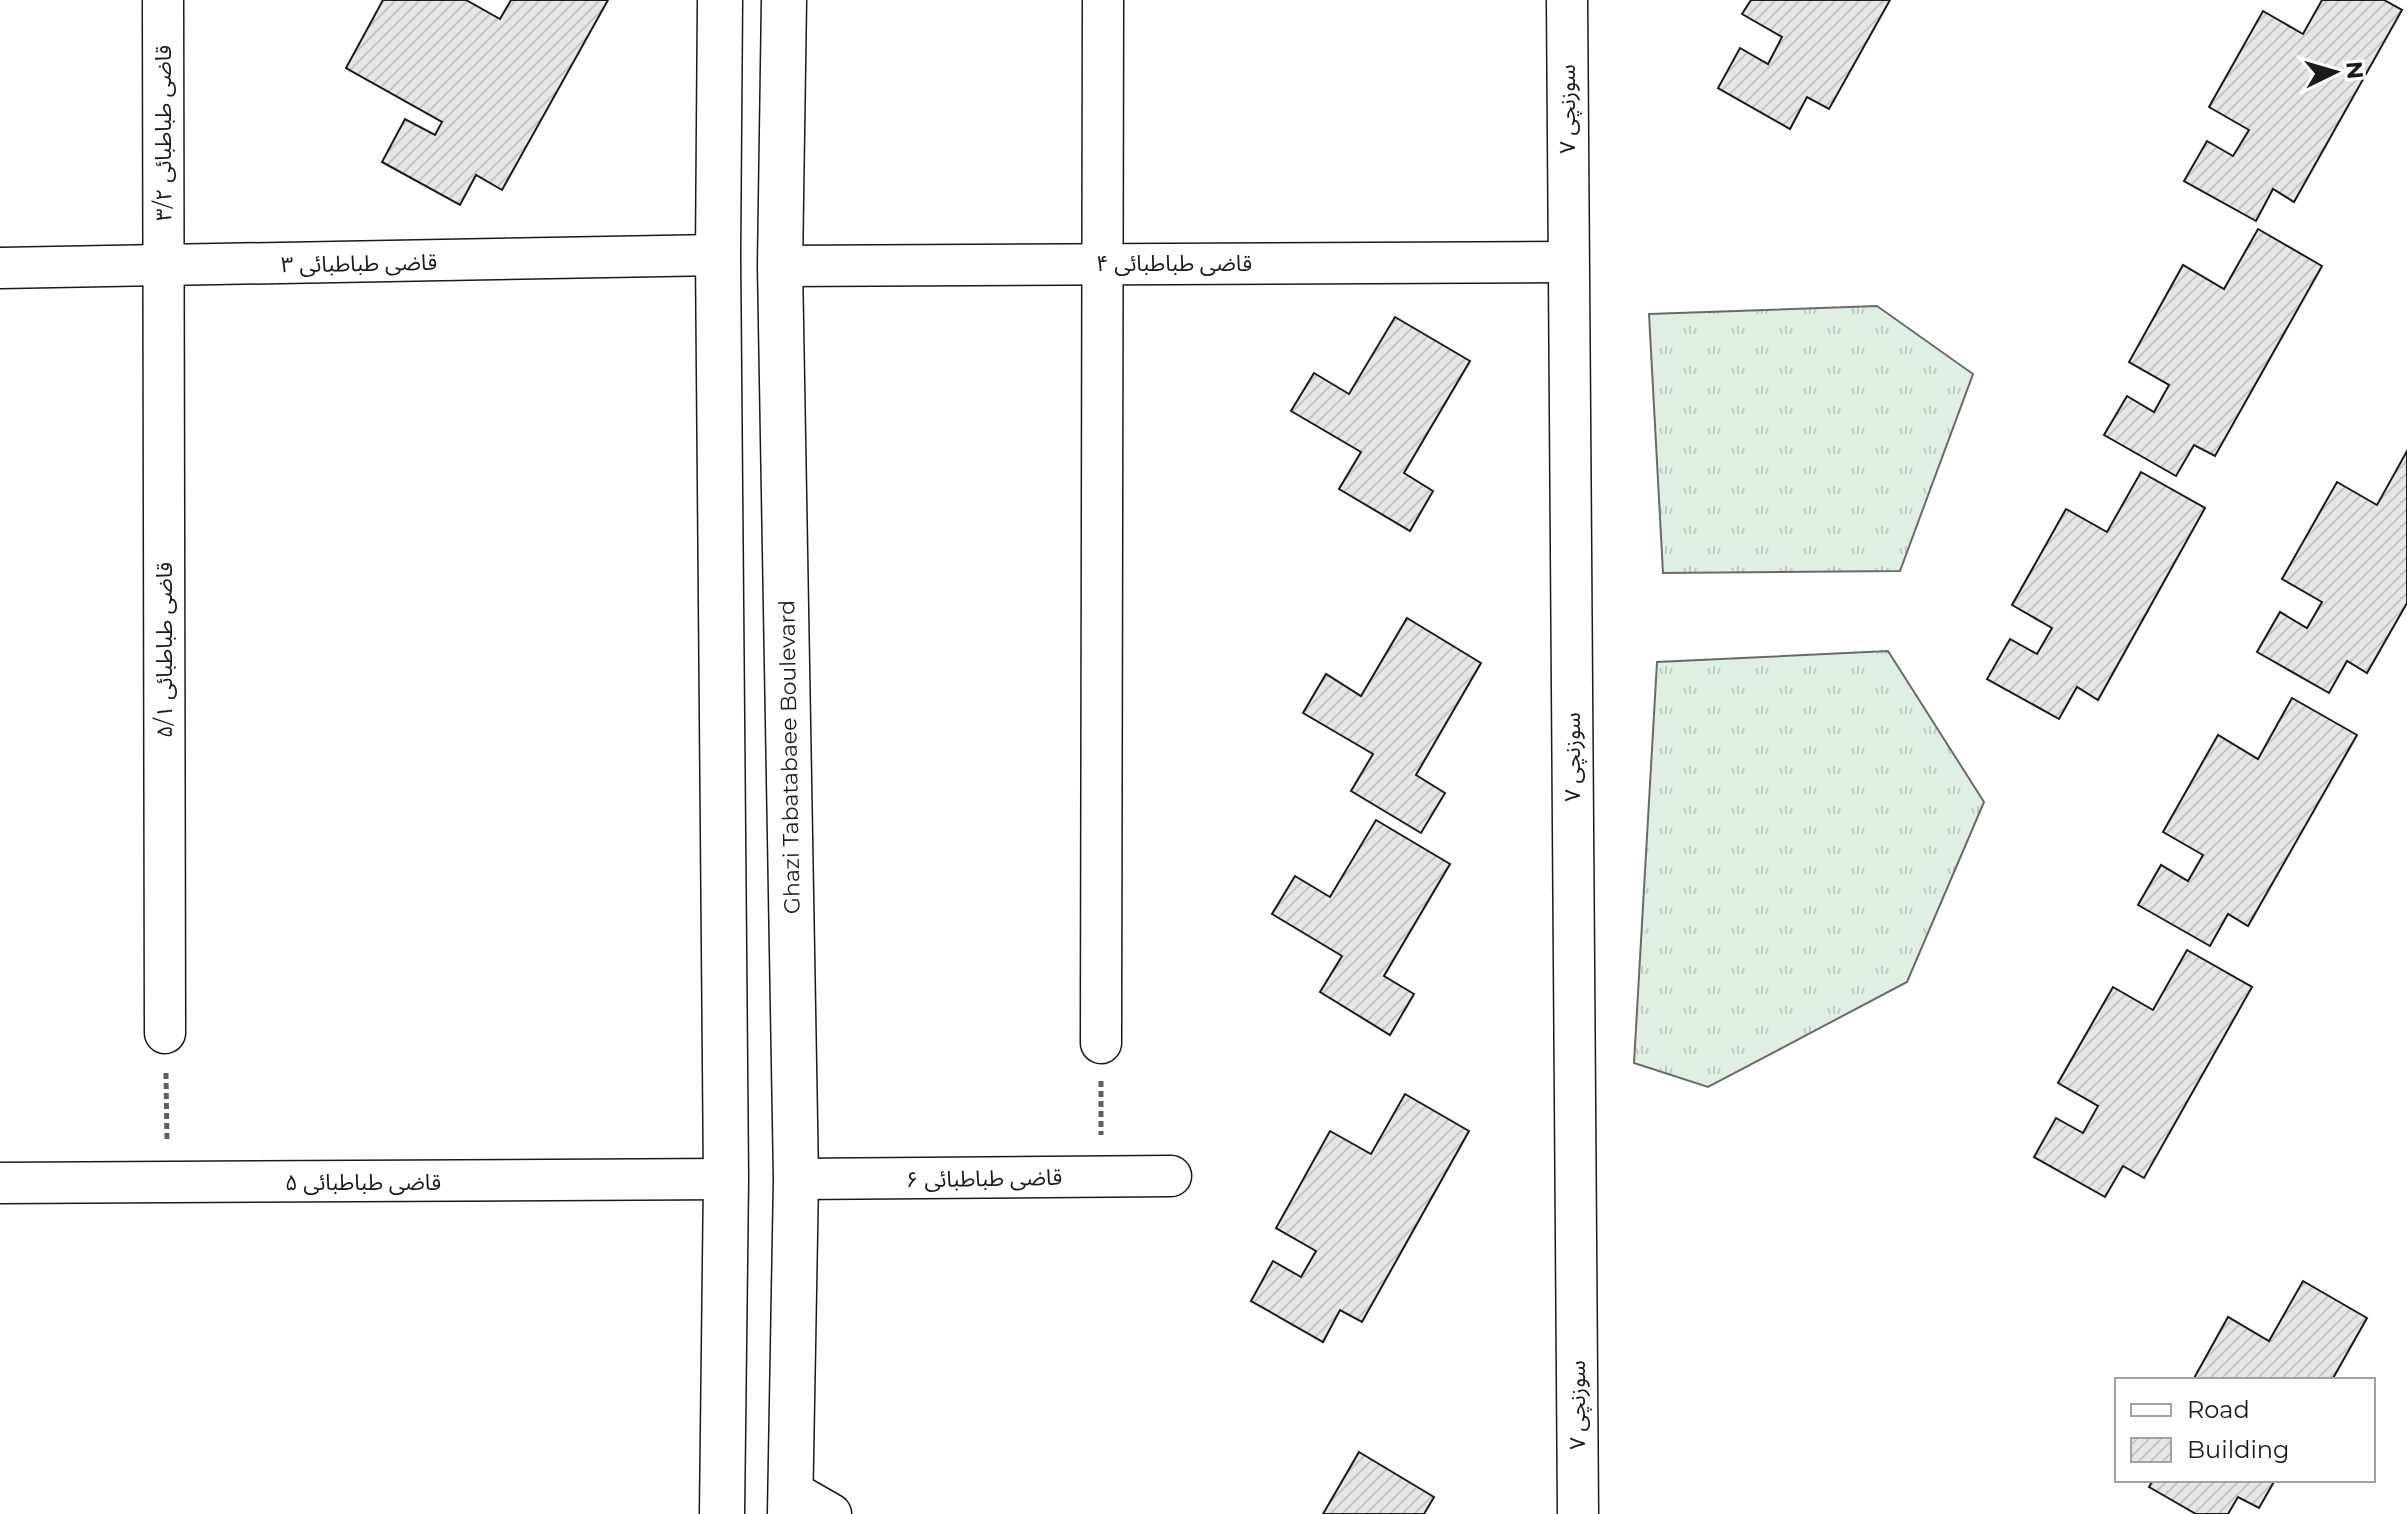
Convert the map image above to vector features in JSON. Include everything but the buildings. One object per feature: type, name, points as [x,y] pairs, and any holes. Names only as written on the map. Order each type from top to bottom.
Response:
[{"type":"main road","points":[[720,0],[718,255],[726,1179],[722,1514]]},
{"type":"main road","name":"Ghazi Tabatabaee Boulevard","points":[[784,0],[780,266],[796,1179],[791,1502]]},
{"type":"street","name":"قاضی طباطبائی ۳/۲","points":[[163,0],[163,267]]},
{"type":"street","points":[[1101,1043],[1103,0]]},
{"type":"street","name":"سوزنچی ۷","points":[[1567,0],[1578,1514]]},
{"type":"street","name":"قاضی طباطبائی ۳","points":[[0,268],[718,255]]},
{"type":"street","name":"قاضی طباطبائی ۴","points":[[780,266],[1568,262]]},
{"type":"street","name":"قاضی طباطبائی ۵/۱","points":[[163,267],[165,1033]]},
{"type":"street","name":"قاضی طباطبائی ۶","points":[[796,1179],[1171,1176]]},
{"type":"street","name":"قاضی طباطبائی ۵","points":[[0,1183],[726,1179]]},
{"type":"street","points":[[791,1502],[831,1514]]},
{"type":"path","points":[[165,1033],[168,1184]]},
{"type":"path","points":[[1101,1043],[1102,1176]]},
{"type":"green space","points":[[1877,306],[1973,374],[1900,571],[1663,573],[1649,314]]},
{"type":"green space","points":[[1888,651],[1984,802],[1907,982],[1708,1087],[1634,1063],[1657,662]]}]
